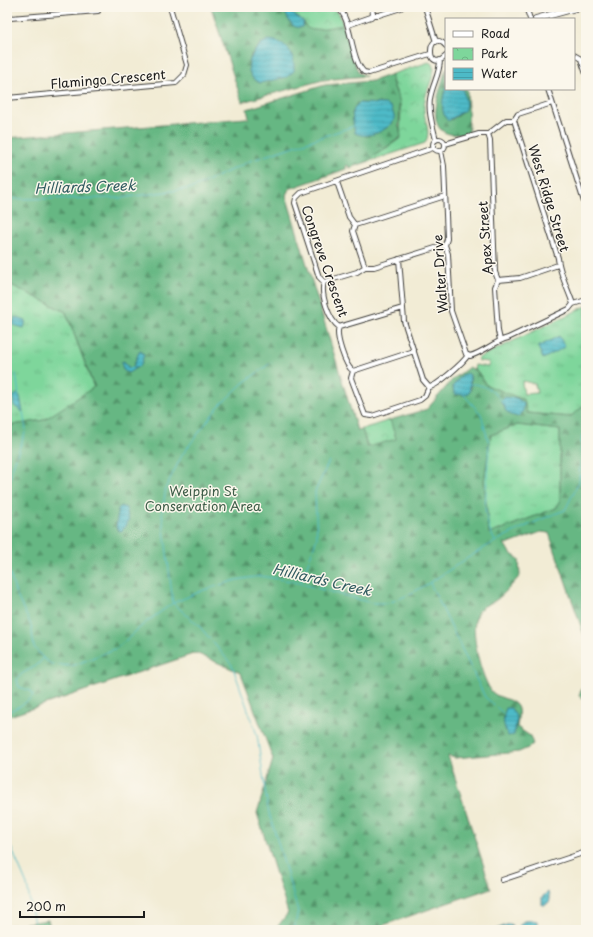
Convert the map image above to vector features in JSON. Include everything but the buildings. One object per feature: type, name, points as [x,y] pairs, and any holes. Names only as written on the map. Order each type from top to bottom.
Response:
[{"type":"street","name":"Flamingo Crescent","points":[[7,98],[176,83],[184,75],[188,65],[170,7]]},
{"type":"street","points":[[337,7],[348,25],[348,34],[360,68],[366,73],[430,54]]},
{"type":"street","points":[[372,7],[373,15]]},
{"type":"street","points":[[425,7],[436,42]]},
{"type":"street","points":[[526,7],[530,18]]},
{"type":"street","points":[[540,18],[579,7]]},
{"type":"street","points":[[348,25],[369,18],[373,15],[382,15],[401,8]]},
{"type":"street","points":[[7,16],[10,18],[98,11]]},
{"type":"street","points":[[436,42],[441,42],[445,45]]},
{"type":"street","points":[[436,42],[430,48],[430,54],[434,58],[440,60]]},
{"type":"street","points":[[575,56],[581,59],[586,74]]},
{"type":"street","points":[[440,60],[445,57]]},
{"type":"street","points":[[440,60],[440,68],[430,100],[430,114],[436,140],[433,144],[433,148],[437,152],[441,151],[444,149],[445,144]]},
{"type":"street","points":[[548,90],[586,208]]},
{"type":"street","points":[[445,144],[479,134],[488,134],[506,120],[514,120],[518,114],[552,102]]},
{"type":"street","name":"West Ridge Street","points":[[514,120],[558,258],[558,265],[563,273],[574,304]]},
{"type":"street","name":"Apex Street","points":[[488,134],[490,140],[495,272],[498,280],[495,289],[500,340]]},
{"type":"street","points":[[436,140],[442,140],[445,144]]},
{"type":"street","name":"Congreve Crescent","points":[[433,148],[345,177],[337,182],[328,183],[300,194],[295,201],[318,277],[324,282],[324,293],[333,320],[339,327],[337,335],[347,365],[353,371],[351,378],[363,414],[369,417],[420,400],[425,396],[429,387],[436,385],[451,371],[462,364],[468,356]]},
{"type":"street","name":"Walter Drive","points":[[441,151],[444,166],[446,196],[447,238],[445,245],[448,254],[451,311],[463,351],[468,356]]},
{"type":"street","points":[[337,182],[349,218],[355,225]]},
{"type":"street","points":[[355,225],[446,196]]},
{"type":"street","points":[[355,225],[353,231],[364,267]]},
{"type":"street","points":[[324,282],[357,272],[364,267],[374,267],[445,245]]},
{"type":"street","points":[[399,259],[404,321],[423,380],[429,387]]},
{"type":"street","points":[[498,280],[520,278],[558,265]]},
{"type":"street","points":[[468,356],[475,355],[493,346],[500,340],[508,338],[574,304],[586,300]]},
{"type":"street","points":[[339,327],[402,308]]},
{"type":"street","points":[[353,371],[414,352]]},
{"type":"street","points":[[502,880],[586,852]]},
{"type":"green space","points":[[211,7],[283,7],[290,21],[302,27],[304,22],[305,25],[313,30],[343,25],[357,69],[359,73],[366,76],[323,80],[242,102]],"holes":[[[261,43],[291,54],[294,61],[249,67],[251,55]]]},
{"type":"green space","points":[[283,7],[306,7],[319,10],[333,9],[339,13],[343,25],[313,30],[307,28],[304,22]]},
{"type":"green space","points":[[429,62],[432,64],[434,69],[424,104],[424,113],[428,130],[425,143],[364,163],[401,138],[400,104],[392,74]]},
{"type":"green space","points":[[445,72],[444,93],[451,120],[461,113],[466,103],[463,90],[467,90],[469,133],[453,135],[443,131],[438,125],[436,115],[439,92]]},
{"type":"green space","name":"Weippin St Conservation Area","points":[[392,74],[392,82],[400,103],[399,126],[401,137],[364,163],[349,168],[348,165],[346,166],[346,169],[289,189],[286,195],[357,430],[362,429],[367,447],[396,439],[390,420],[427,409],[453,379],[469,367],[478,372],[486,385],[524,400],[527,413],[570,417],[586,404],[586,641],[549,533],[541,532],[509,544],[504,543],[510,553],[519,559],[520,576],[499,598],[484,606],[478,612],[475,619],[475,641],[480,666],[488,686],[493,693],[511,701],[517,706],[517,727],[530,736],[533,744],[519,752],[455,758],[448,756],[491,888],[369,930],[275,930],[288,913],[257,813],[273,759],[241,673],[196,653],[7,717],[7,426],[44,420],[94,387],[66,312],[7,283],[7,138],[246,118],[248,120],[247,109],[325,85],[372,81]],"holes":[[[359,103],[384,104],[393,123],[384,129],[375,132],[366,134],[355,133],[352,113]],[[462,375],[470,375],[471,389],[464,395],[454,394],[453,386]],[[517,425],[560,430],[560,502],[556,508],[489,534],[484,481],[491,435]]]},
{"type":"green space","points":[[7,283],[66,312],[94,388],[44,420],[7,426]]},
{"type":"green space","points":[[586,306],[586,404],[570,417],[527,413],[524,400],[486,385],[478,372],[474,369],[475,365],[488,367],[489,362],[479,361],[478,358]],"holes":[[[523,381],[535,384],[537,393],[524,394]]]},
{"type":"green space","points":[[390,420],[396,439],[368,447],[362,429]]},
{"type":"green space","points":[[517,425],[560,430],[560,502],[556,508],[489,534],[484,481],[491,435]]},
{"type":"green space","points":[[586,681],[586,702],[579,695]]},
{"type":"green space","points":[[48,920],[51,930],[7,930],[7,926]]},
{"type":"water","points":[[283,7],[304,22],[302,27],[295,26],[290,22]]},
{"type":"water","points":[[268,40],[280,43],[288,49],[293,59],[294,71],[287,77],[260,83],[253,79],[250,73],[250,61],[257,48]]},
{"type":"water","points":[[446,90],[463,90],[466,103],[465,110],[448,121],[445,118],[442,105]]},
{"type":"water","points":[[359,103],[385,104],[391,107],[395,118],[388,126],[378,133],[360,135],[355,133],[353,113],[354,109]]},
{"type":"water","points":[[15,317],[26,321],[24,328],[13,325]]},
{"type":"water","points":[[559,336],[565,347],[543,359],[538,347]]},
{"type":"water","points":[[141,351],[144,355],[141,365],[128,373],[123,370],[121,362],[124,361],[129,368],[133,367],[139,352]]},
{"type":"water","points":[[467,373],[470,375],[470,392],[466,395],[454,394],[453,386],[462,375]]},
{"type":"water","points":[[17,394],[20,396],[23,412],[14,406],[13,397]]},
{"type":"water","points":[[505,397],[516,398],[524,403],[523,411],[518,417],[511,415],[505,410],[505,407],[500,402]]},
{"type":"water","points":[[121,506],[126,508],[129,521],[122,531],[119,531],[116,528],[118,509]]},
{"type":"water","points":[[506,708],[511,708],[517,718],[514,735],[508,736],[505,729],[504,716]]},
{"type":"water","points":[[548,892],[550,901],[546,905],[542,905],[542,897]]},
{"type":"water","points":[[524,921],[537,921],[540,930],[520,930],[520,924]]},
{"type":"water","points":[[511,924],[513,930],[494,930]]},
{"type":"waterway","name":"Hilliards Creek","points":[[256,159],[354,126]]},
{"type":"waterway","name":"Hilliards Creek","points":[[7,199],[121,198],[193,188],[252,160]]},
{"type":"waterway","points":[[272,362],[243,383],[218,407],[182,455],[166,487],[162,513],[173,603],[200,627],[232,665],[257,735],[268,809],[298,911],[294,930]]},
{"type":"waterway","points":[[16,374],[19,395]]},
{"type":"waterway","points":[[470,384],[487,388],[501,400]]},
{"type":"waterway","points":[[464,395],[481,414],[489,444],[485,508],[489,529],[495,541]]},
{"type":"waterway","points":[[7,491],[12,469],[26,430],[23,412]]},
{"type":"waterway","name":"Hilliards Creek","points":[[391,602],[424,586],[507,535],[565,510],[579,482],[582,435],[586,433]]},
{"type":"waterway","points":[[301,582],[317,538],[315,492],[329,461]]},
{"type":"waterway","name":"Hilliards Creek","points":[[579,475],[586,479]]},
{"type":"waterway","name":"Hilliards Creek","points":[[7,565],[16,594],[31,625],[34,647],[43,658],[51,664],[72,666],[117,648],[145,623],[173,603],[204,590],[236,580],[261,576],[291,581],[372,603],[388,603]]},
{"type":"waterway","points":[[430,583],[485,697],[504,714]]},
{"type":"waterway","points":[[7,713],[25,703],[33,695],[31,691],[19,687],[17,680],[19,676],[37,665],[43,658]]},
{"type":"waterway","points":[[7,838],[27,885],[35,930]]}]
